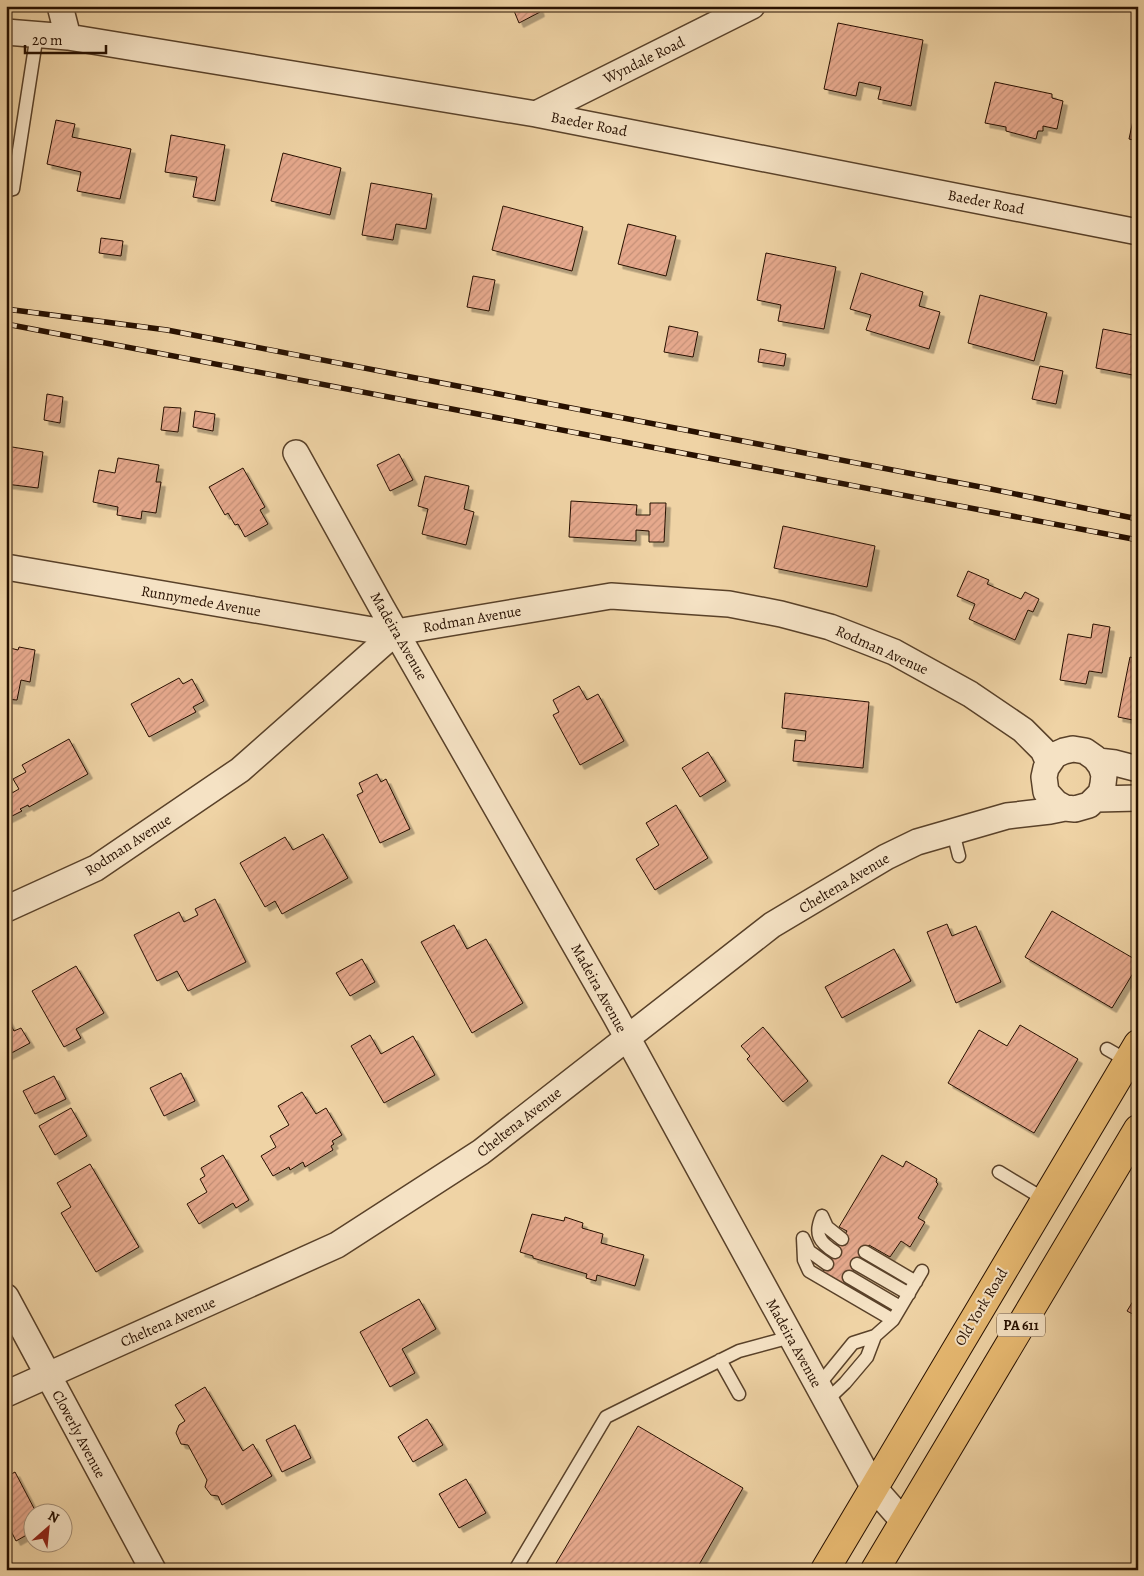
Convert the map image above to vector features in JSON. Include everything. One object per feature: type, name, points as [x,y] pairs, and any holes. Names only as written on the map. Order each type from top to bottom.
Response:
[{"type":"highway","name":"Old York Road","points":[[825,1570],[1044,1199],[1124,1052]]},
{"type":"highway","name":"PA 611","points":[[875,1570],[1138,1128]]},
{"type":"street","points":[[60,6],[68,37]]},
{"type":"street","name":"Wyndale Road","points":[[536,114],[752,6]]},
{"type":"street","name":"Baeder Road","points":[[6,32],[68,37],[536,114],[1138,232]]},
{"type":"street","name":"Madeira Avenue","points":[[296,453],[628,1038],[874,1488],[904,1522]]},
{"type":"street","name":"Runnymede Avenue","points":[[6,567],[368,629],[396,632]]},
{"type":"street","name":"Rodman Avenue","points":[[6,909],[96,868],[240,770],[396,632],[611,596],[729,604],[781,614],[830,627],[894,652],[963,690],[1004,716],[1036,743],[1043,750],[1052,793]]},
{"type":"street","name":"Rodman Avenue","points":[[1004,716],[1060,740],[1073,749]]},
{"type":"street","points":[[1073,749],[1085,751],[1098,761],[1102,769],[1104,779],[1102,790],[1096,799]]},
{"type":"street","name":"Cheltena Avenue","points":[[1052,793],[1059,753],[1073,749]]},
{"type":"street","points":[[1098,761],[1138,769]]},
{"type":"street","name":"Cheltena Avenue","points":[[1052,793],[1081,808],[1089,805],[1096,799],[1138,798]]},
{"type":"street","name":"Cheltena Avenue","points":[[6,1394],[337,1245],[481,1152],[772,925],[886,857],[917,842],[1007,816],[1052,793]]},
{"type":"street","name":"Cloverly Avenue","points":[[6,1297],[153,1570]]},
{"type":"lane","points":[[6,191],[13,189],[37,34]]},
{"type":"lane","points":[[952,832],[959,856]]},
{"type":"lane","points":[[999,1172],[1044,1199]]},
{"type":"lane","points":[[835,1252],[823,1244],[818,1234],[818,1224],[822,1216],[827,1227],[842,1239]]},
{"type":"lane","points":[[827,1264],[809,1251],[803,1238],[804,1260],[809,1271],[893,1320]]},
{"type":"lane","points":[[865,1252],[916,1282]]},
{"type":"lane","points":[[857,1264],[909,1294]]},
{"type":"lane","points":[[822,1394],[853,1344],[875,1336],[893,1320],[922,1270]]},
{"type":"lane","points":[[849,1277],[900,1307]]},
{"type":"lane","points":[[822,1394],[845,1383],[867,1356],[875,1336]]},
{"type":"lane","points":[[515,1570],[606,1417],[739,1351],[791,1338]]},
{"type":"lane","points":[[720,1360],[739,1394]]},
{"type":"building","points":[[512,6],[538,6],[540,12],[519,23]]},
{"type":"building","points":[[838,23],[923,40],[911,106],[878,99],[881,87],[859,82],[856,96],[824,89]]},
{"type":"building","points":[[995,82],[1052,94],[1052,98],[1063,101],[1057,129],[1043,126],[1043,131],[1038,131],[1036,139],[1006,131],[1006,127],[985,123]]},
{"type":"building","points":[[1135,111],[1138,112],[1138,141],[1129,139]]},
{"type":"building","points":[[56,120],[75,124],[72,137],[131,149],[120,199],[77,191],[81,172],[47,164]]},
{"type":"building","points":[[171,135],[225,145],[215,201],[193,197],[197,177],[165,172]]},
{"type":"building","points":[[283,153],[341,168],[330,215],[271,201]]},
{"type":"building","points":[[371,183],[432,194],[426,229],[396,224],[393,240],[362,235]]},
{"type":"building","points":[[503,206],[583,227],[572,271],[492,250]]},
{"type":"building","points":[[628,224],[676,236],[666,276],[618,264]]},
{"type":"building","points":[[101,238],[123,241],[121,256],[99,253]]},
{"type":"building","points":[[766,253],[836,267],[824,329],[778,321],[781,305],[757,300]]},
{"type":"building","points":[[861,273],[923,292],[919,306],[940,312],[929,349],[866,330],[871,315],[850,309]]},
{"type":"building","points":[[473,276],[495,280],[489,311],[467,307]]},
{"type":"building","points":[[980,295],[1047,313],[1034,361],[968,343]]},
{"type":"building","points":[[669,326],[698,332],[693,357],[664,352]]},
{"type":"building","points":[[1103,329],[1138,336],[1138,376],[1096,368]]},
{"type":"building","points":[[760,349],[786,354],[784,366],[758,362]]},
{"type":"building","points":[[1040,366],[1063,371],[1056,404],[1032,399]]},
{"type":"building","points":[[47,394],[63,397],[60,423],[44,420]]},
{"type":"building","points":[[164,407],[181,408],[178,432],[161,430]]},
{"type":"building","points":[[195,411],[215,414],[213,431],[193,427]]},
{"type":"building","points":[[6,446],[43,452],[38,488],[6,484]]},
{"type":"building","points":[[399,454],[413,480],[390,491],[377,465]]},
{"type":"building","points":[[118,458],[159,465],[156,482],[161,482],[156,513],[142,511],[141,519],[117,515],[118,507],[93,502],[99,470],[115,473]]},
{"type":"building","points":[[243,468],[265,507],[260,510],[268,524],[245,537],[238,524],[235,525],[228,513],[225,515],[209,487]]},
{"type":"building","points":[[425,476],[469,486],[464,509],[474,512],[466,545],[422,534],[428,509],[418,506]]},
{"type":"building","points":[[571,501],[637,505],[636,515],[650,515],[650,503],[666,503],[664,542],[649,542],[649,531],[636,530],[636,541],[569,537]]},
{"type":"building","points":[[783,526],[875,546],[867,587],[774,568]]},
{"type":"building","points":[[968,571],[989,580],[987,584],[1021,599],[1025,592],[1039,599],[1033,612],[1028,610],[1015,640],[969,619],[975,604],[957,596]]},
{"type":"building","points":[[1093,624],[1110,627],[1102,673],[1089,671],[1086,684],[1060,680],[1068,634],[1091,638]]},
{"type":"building","points":[[19,647],[35,650],[30,682],[21,680],[17,700],[6,699],[6,660],[8,660],[6,651],[10,648],[18,650]]},
{"type":"building","points":[[1130,657],[1138,659],[1138,721],[1118,717]]},
{"type":"building","points":[[179,678],[183,684],[192,679],[204,701],[193,707],[196,712],[149,737],[131,704]]},
{"type":"building","points":[[579,686],[587,700],[598,694],[624,741],[580,765],[553,715],[559,712],[553,700]]},
{"type":"building","points":[[785,693],[869,702],[863,768],[793,761],[795,740],[805,741],[806,731],[782,728]]},
{"type":"building","points":[[69,739],[88,774],[29,807],[28,805],[20,809],[22,811],[6,819],[6,784],[12,793],[19,789],[13,779],[26,772],[22,765]]},
{"type":"building","points":[[708,752],[726,781],[700,797],[682,768]]},
{"type":"building","points":[[377,774],[381,782],[386,779],[410,829],[380,843],[357,795],[363,792],[359,783]]},
{"type":"building","points":[[676,805],[708,858],[655,890],[636,859],[659,845],[646,823]]},
{"type":"building","points":[[323,834],[348,878],[282,914],[275,901],[265,907],[240,863],[285,837],[293,850]]},
{"type":"building","points":[[215,899],[246,962],[188,991],[177,971],[157,981],[134,935],[179,912],[184,922],[198,915],[195,909]]},
{"type":"building","points":[[1052,911],[1138,961],[1138,965],[1112,1008],[1025,957]]},
{"type":"building","points":[[947,924],[952,936],[976,926],[1001,982],[956,1003],[927,932]]},
{"type":"building","points":[[454,925],[467,949],[486,939],[523,1003],[472,1033],[421,942]]},
{"type":"building","points":[[894,949],[911,981],[842,1018],[825,987]]},
{"type":"building","points":[[362,959],[375,982],[350,996],[336,973]]},
{"type":"building","points":[[76,966],[104,1013],[76,1029],[81,1038],[64,1047],[32,991]]},
{"type":"building","points":[[6,1016],[14,1031],[21,1028],[30,1043],[6,1056]]},
{"type":"building","points":[[1020,1025],[1078,1059],[1034,1133],[948,1083],[979,1030],[1007,1046]]},
{"type":"building","points":[[763,1027],[808,1081],[783,1102],[747,1059],[750,1056],[741,1046]]},
{"type":"building","points":[[370,1035],[381,1054],[413,1036],[435,1075],[384,1103],[351,1046]]},
{"type":"building","points":[[181,1073],[195,1101],[164,1116],[150,1088]]},
{"type":"building","points":[[54,1076],[66,1099],[35,1114],[23,1091]]},
{"type":"building","points":[[302,1092],[316,1114],[326,1108],[342,1135],[332,1141],[334,1144],[331,1146],[333,1150],[305,1167],[303,1162],[290,1170],[289,1167],[273,1176],[261,1156],[276,1147],[270,1136],[289,1125],[278,1106]]},
{"type":"building","points":[[71,1108],[87,1136],[55,1155],[39,1126]]},
{"type":"building","points":[[223,1155],[249,1200],[236,1208],[233,1203],[199,1224],[187,1204],[207,1192],[200,1179],[205,1176],[201,1168]]},
{"type":"building","points":[[882,1155],[903,1167],[906,1161],[937,1179],[936,1182],[938,1184],[918,1218],[925,1222],[910,1247],[901,1241],[890,1257],[869,1245],[843,1287],[821,1275],[847,1231],[839,1227]]},
{"type":"building","points":[[90,1164],[139,1247],[96,1272],[61,1213],[71,1207],[57,1183]]},
{"type":"building","points":[[532,1214],[564,1221],[565,1217],[583,1223],[582,1228],[603,1234],[601,1243],[644,1255],[635,1286],[597,1275],[596,1281],[586,1278],[587,1274],[533,1258],[533,1256],[520,1252]]},
{"type":"building","points":[[1138,1293],[1138,1317],[1127,1311]]},
{"type":"building","points":[[419,1299],[436,1329],[402,1349],[415,1373],[390,1387],[360,1332]]},
{"type":"building","points":[[205,1387],[243,1451],[253,1444],[272,1476],[222,1505],[218,1496],[211,1495],[205,1487],[207,1480],[188,1445],[181,1444],[176,1433],[179,1425],[185,1421],[175,1405]]},
{"type":"building","points":[[427,1419],[443,1445],[413,1462],[398,1437]]},
{"type":"building","points":[[295,1425],[311,1458],[282,1472],[266,1440]]},
{"type":"building","points":[[638,1426],[743,1488],[696,1570],[552,1570]]},
{"type":"building","points":[[15,1472],[32,1504],[22,1504],[22,1538],[16,1541],[10,1529],[6,1531],[6,1477]]},
{"type":"building","points":[[466,1479],[486,1513],[459,1528],[439,1494]]},
{"type":"railway","points":[[6,309],[167,330],[1138,519]]},
{"type":"railway","points":[[6,324],[1138,540]]}]
